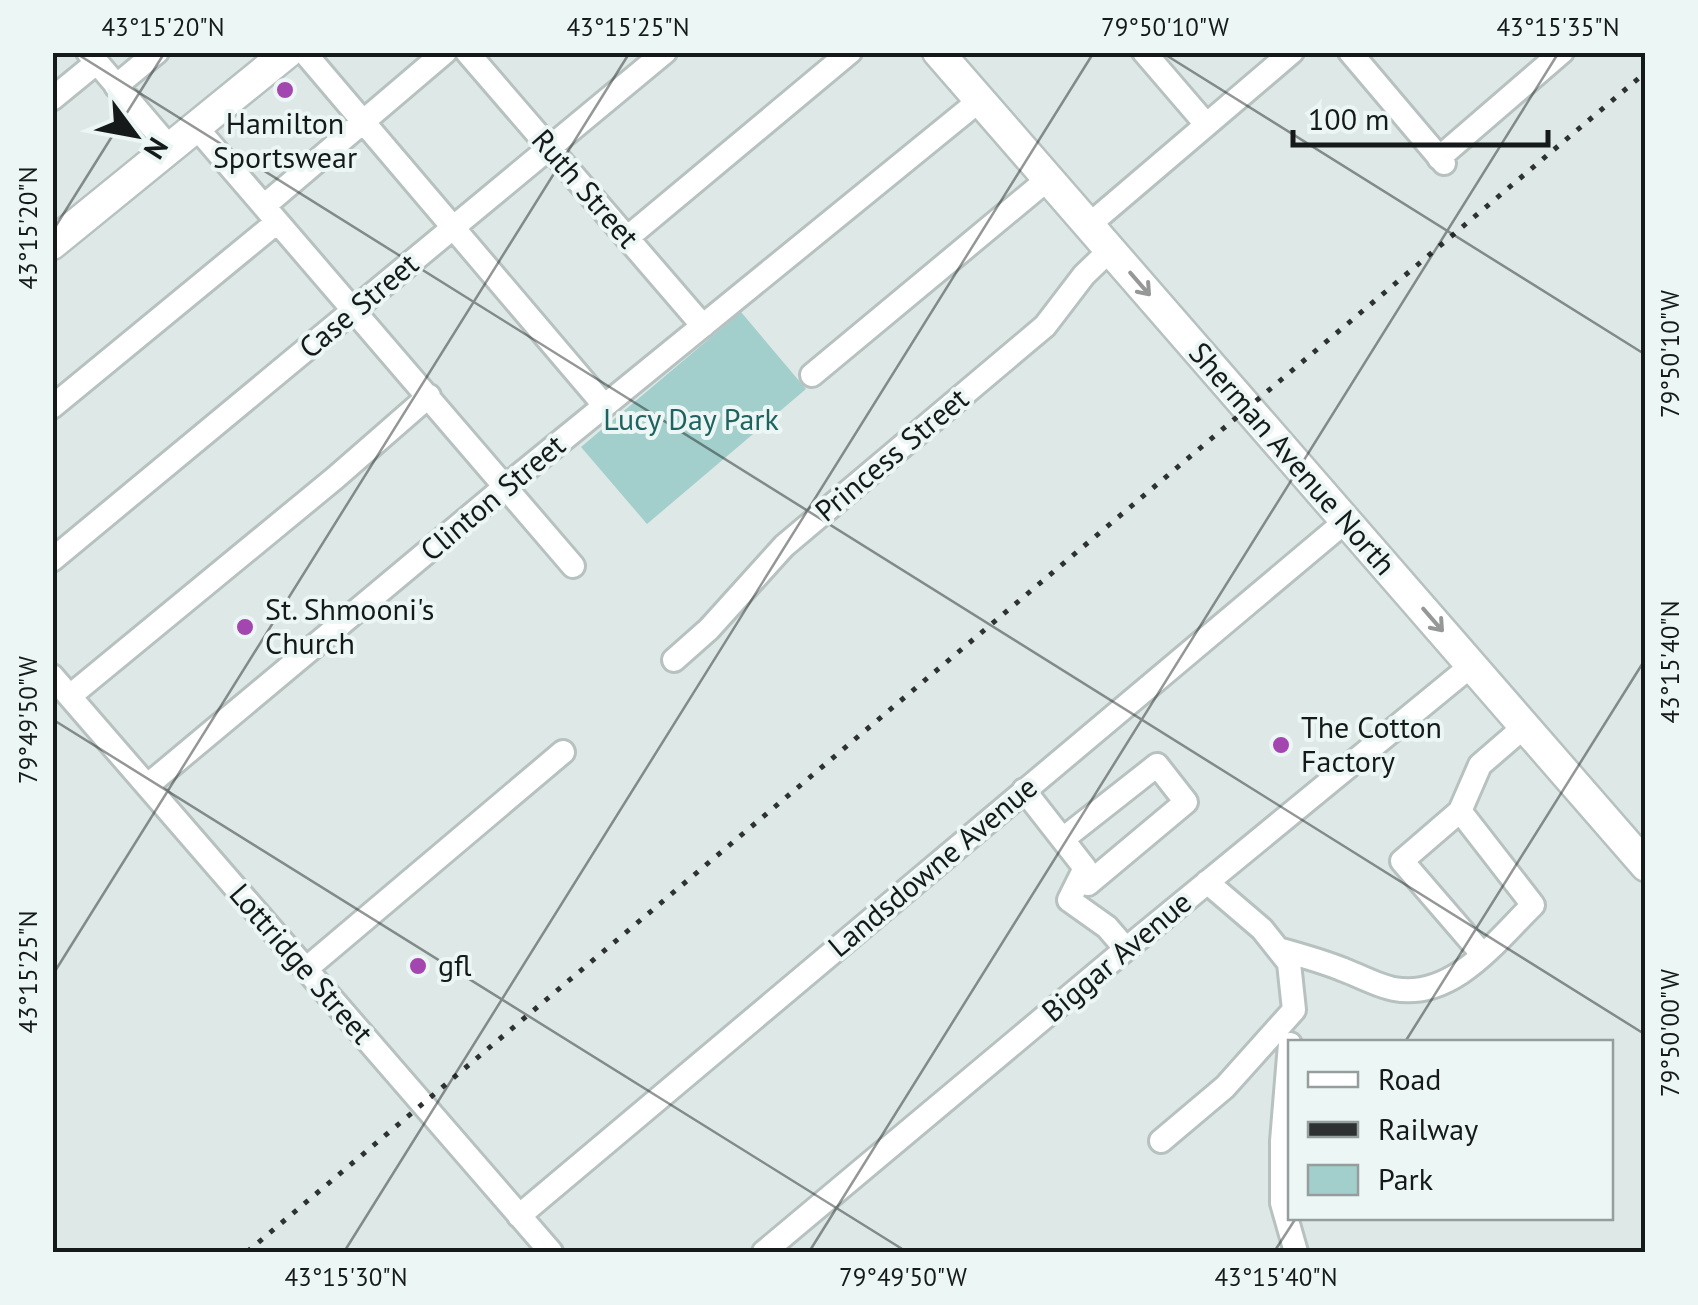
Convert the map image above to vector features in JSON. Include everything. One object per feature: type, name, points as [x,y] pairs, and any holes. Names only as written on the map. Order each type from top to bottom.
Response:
[{"type":"main road","points":[[52,244],[288,52]]},
{"type":"main road","name":"Sherman Avenue North","points":[[938,52],[1646,866]]},
{"type":"street","points":[[116,86],[157,52]]},
{"type":"street","points":[[304,52],[604,405]]},
{"type":"street","points":[[52,407],[271,214],[362,122],[445,52]]},
{"type":"street","name":"Case Street","points":[[52,560],[665,52]]},
{"type":"street","points":[[627,238],[850,52]]},
{"type":"street","points":[[1144,52],[1205,123]]},
{"type":"street","points":[[1088,226],[1292,52]]},
{"type":"street","points":[[1350,52],[1441,161],[1556,54]]},
{"type":"street","name":"Ruth Street","points":[[475,55],[702,326]]},
{"type":"street","points":[[52,98],[92,58],[170,148]]},
{"type":"street","name":"Clinton Street","points":[[148,785],[604,405],[980,100]]},
{"type":"street","points":[[196,126],[573,566]]},
{"type":"street","points":[[812,375],[1048,179]]},
{"type":"street","name":"Princess Street","points":[[674,660],[709,629],[784,546],[1046,326],[1084,276],[1110,250]]},
{"type":"street","points":[[58,685],[335,478],[429,396]]},
{"type":"street","name":"Landsdowne Avenue","points":[[520,1216],[1347,520]]},
{"type":"street","name":"Biggar Avenue","points":[[764,1252],[1472,665]]},
{"type":"street","name":"Lottridge Street","points":[[58,685],[551,1252]]},
{"type":"street","points":[[1482,955],[1402,861],[1460,811],[1480,765],[1525,726]]},
{"type":"street","points":[[306,969],[563,752]]},
{"type":"street","points":[[1063,839],[1157,765],[1186,802],[1088,884],[1078,882]]},
{"type":"street","points":[[1024,790],[1085,868],[1069,900],[1107,927],[1126,949]]},
{"type":"street","points":[[1278,948],[1393,989],[1415,990],[1444,984],[1482,955],[1533,904],[1460,811]]},
{"type":"street","points":[[1207,882],[1262,929],[1289,964],[1294,1010],[1290,1040]]},
{"type":"street","points":[[1161,1141],[1225,1087],[1294,1010]]},
{"type":"street","points":[[1288,1068],[1282,1203],[1296,1252]]},
{"type":"green space","name":"Lucy Day Park","points":[[741,312],[806,389],[647,524],[581,447]]},
{"type":"railway","points":[[247,1252],[1646,72]]},
{"type":"place","name":"Hamilton Sportswear","points":[[285,90]]},
{"type":"place","name":"St. Shmooni's Church","points":[[245,627]]},
{"type":"place","name":"The Cotton Factory","points":[[1281,745]]},
{"type":"place","name":"gfl","points":[[418,966]]}]
